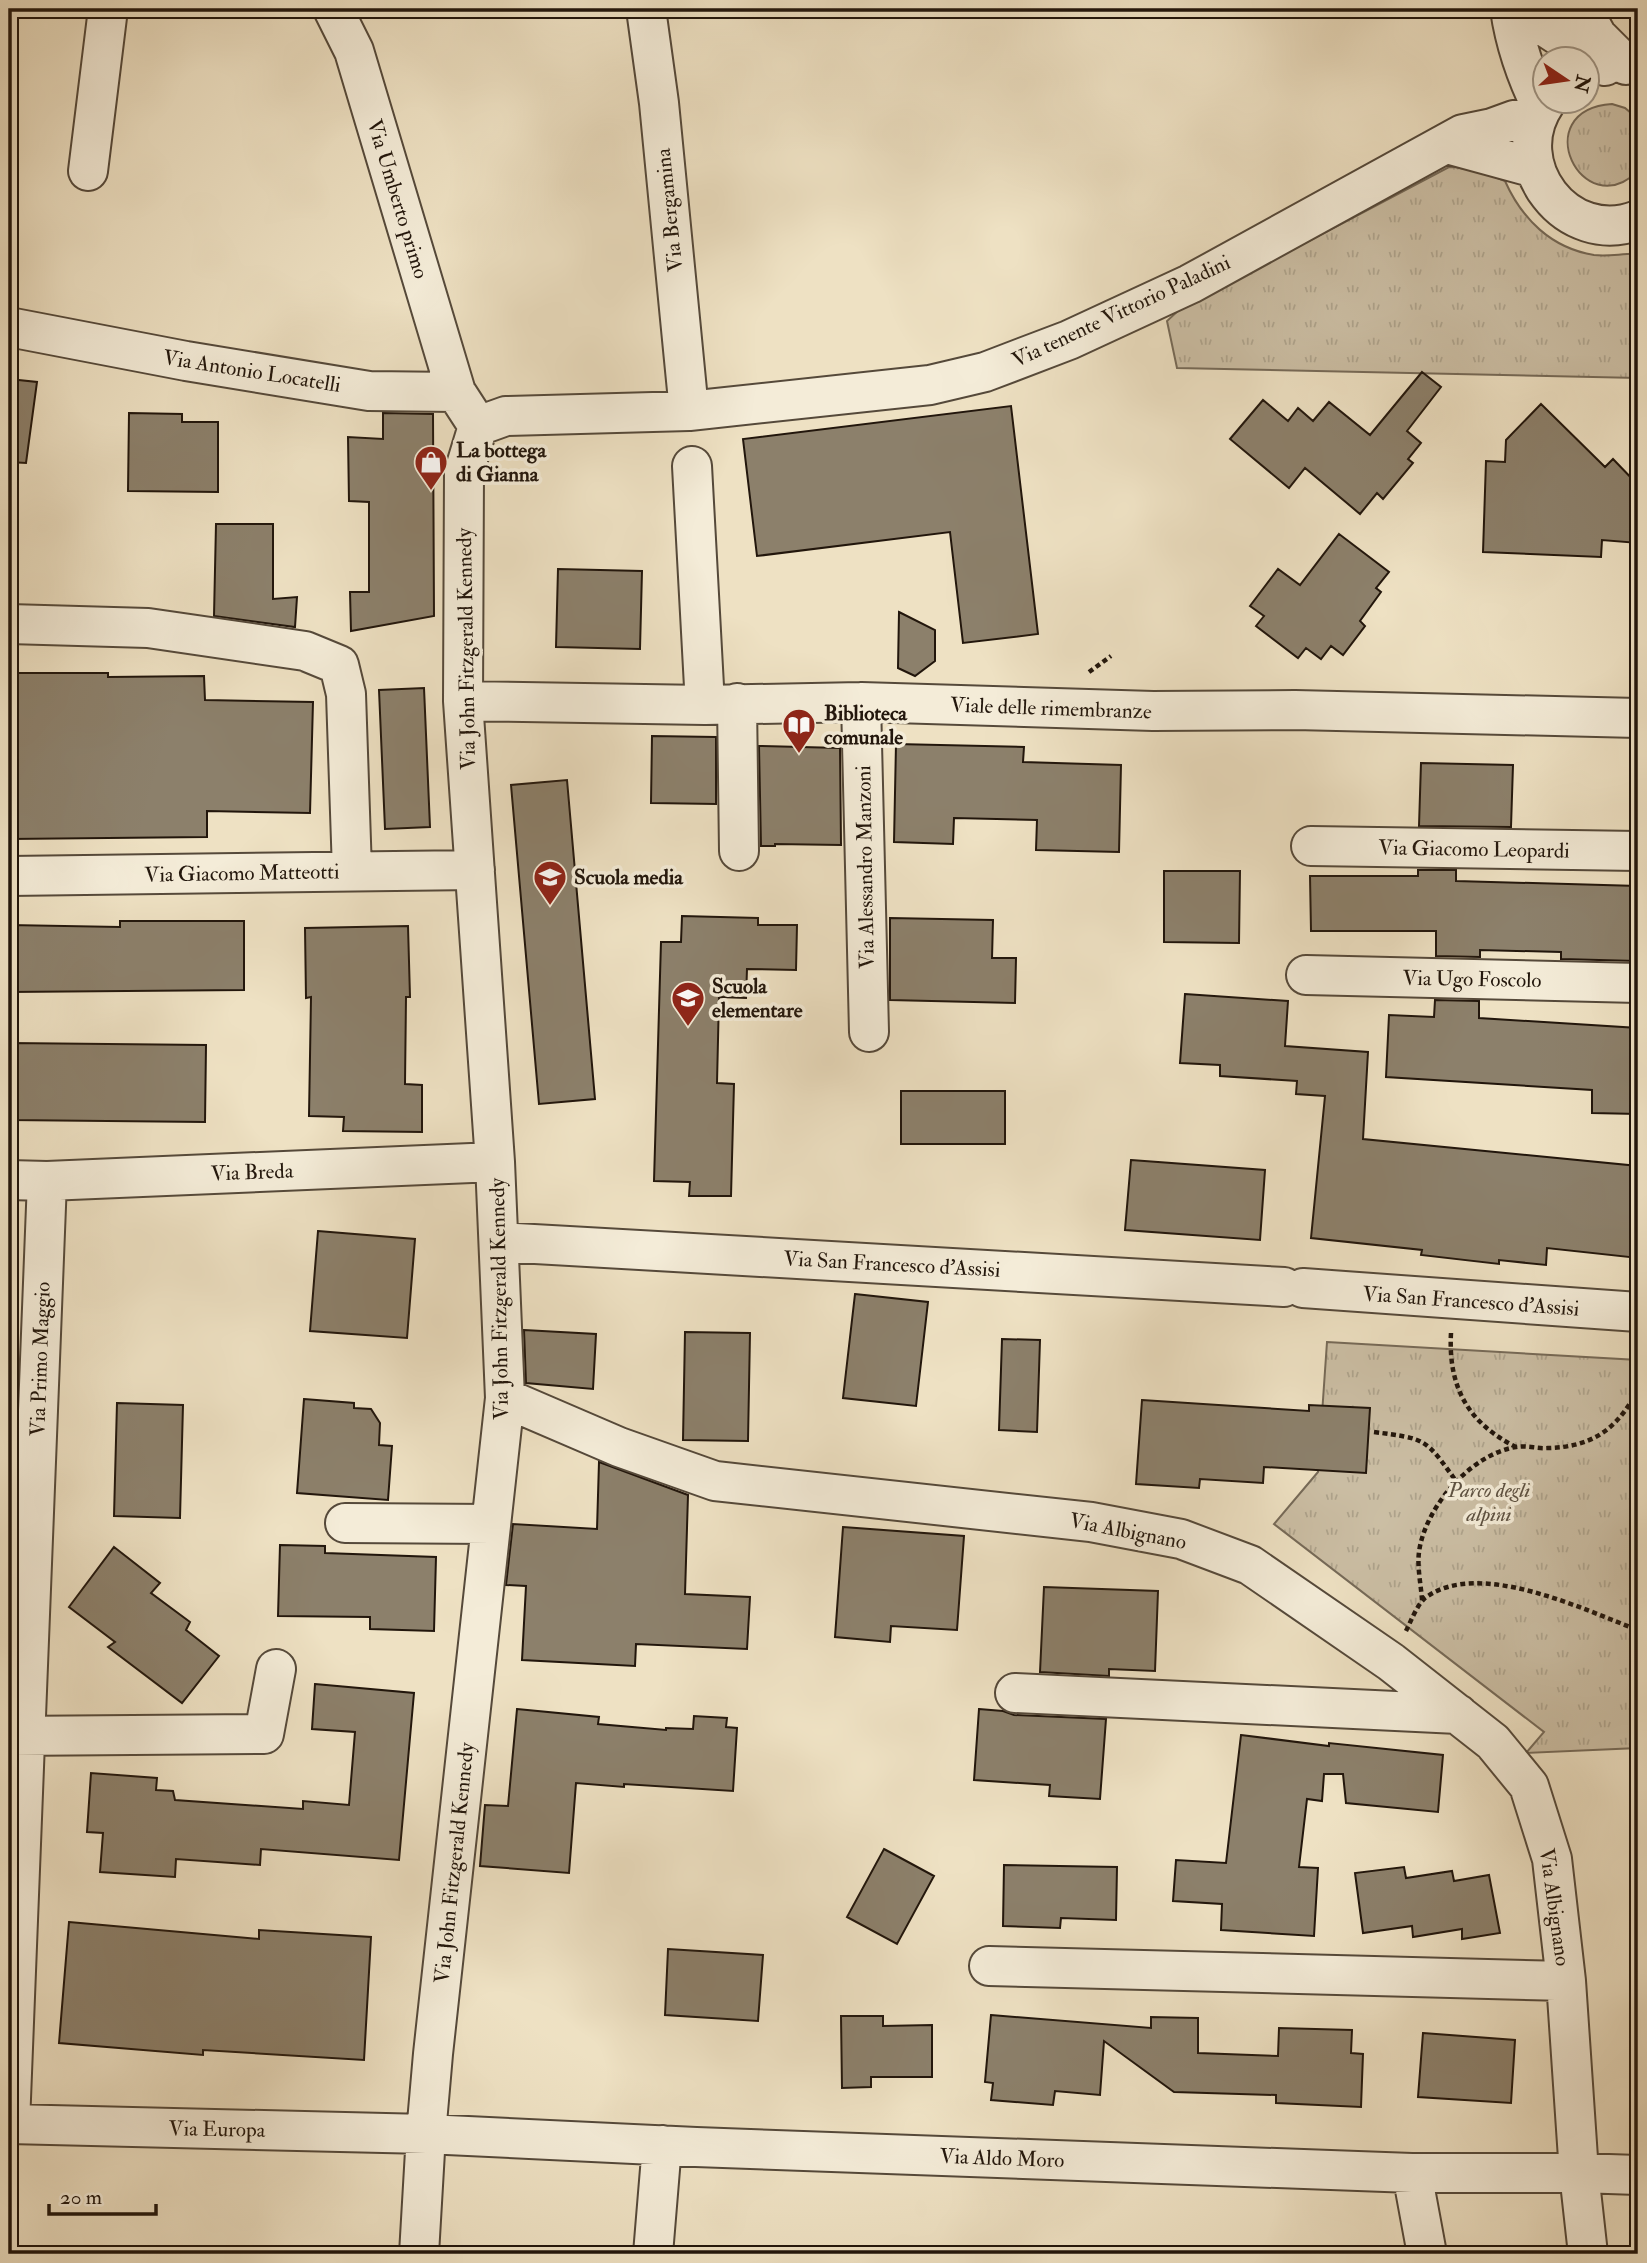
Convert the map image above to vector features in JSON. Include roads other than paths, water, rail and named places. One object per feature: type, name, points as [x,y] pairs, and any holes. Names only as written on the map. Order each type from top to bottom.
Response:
[{"type":"street","points":[[88,171],[108,9]]},
{"type":"street","name":"Via Umberto primo","points":[[333,9],[354,51],[456,392]]},
{"type":"street","name":"Via Bergamina","points":[[646,9],[660,116],[689,411]]},
{"type":"street","points":[[1510,9],[1524,67],[1532,86]]},
{"type":"street","points":[[1518,9],[1615,69]]},
{"type":"street","points":[[1583,9],[1597,36],[1613,54],[1615,69]]},
{"type":"street","name":"Via tenente Vittorio Paladini","points":[[478,426],[506,416],[689,411],[930,385],[985,372],[1069,340],[1190,284],[1414,160],[1470,132],[1492,128],[1532,113]]},
{"type":"street","points":[[1540,116],[1532,143],[1535,168],[1543,186],[1555,202],[1571,215],[1590,223],[1610,226],[1636,223]]},
{"type":"street","points":[[1447,144],[1535,168]]},
{"type":"street","name":"Via Antonio Locatelli","points":[[9,327],[186,361],[369,391],[456,392]]},
{"type":"street","points":[[456,392],[478,426]]},
{"type":"street","name":"Via John Fitzgerald Kennedy","points":[[419,2254],[426,2134],[505,1398],[500,1242],[463,701],[464,472],[478,426]]},
{"type":"street","points":[[692,466],[739,851]]},
{"type":"street","points":[[9,624],[148,628],[305,651],[339,665],[346,694],[352,871]]},
{"type":"street","name":"Viale delle rimembranze","points":[[463,701],[721,704],[861,702],[1153,711],[1295,710],[1638,718]]},
{"type":"street","name":"Via Alessandro Manzoni","points":[[861,702],[869,1032]]},
{"type":"street","name":"Via Giacomo Leopardi","points":[[1311,846],[1638,851]]},
{"type":"street","name":"Via Giacomo Matteotti","points":[[9,876],[475,870]]},
{"type":"street","name":"Via Ugo Foscolo","points":[[1306,975],[1638,983]]},
{"type":"street","name":"Via Breda","points":[[9,1180],[47,1181],[495,1162]]},
{"type":"street","name":"Via Primo Maggio","points":[[9,2124],[20,1599],[47,1181]]},
{"type":"street","name":"Via San Francesco d'Assisi","points":[[500,1242],[1293,1287],[1638,1312]]},
{"type":"street","name":"Via Albignano","points":[[505,1398],[619,1447],[715,1481],[1091,1521],[1181,1539],[1250,1565],[1391,1662],[1458,1714],[1493,1742],[1529,1786],[1552,1858],[1566,1981],[1579,2173],[1588,2254]]},
{"type":"street","points":[[345,1523],[491,1524]]},
{"type":"street","points":[[17,1736],[264,1734],[276,1669]]},
{"type":"street","points":[[1015,1693],[1458,1714]]},
{"type":"street","name":"Via Albignano","points":[[989,1966],[1566,1981]]},
{"type":"street","name":"Via Europa","points":[[9,2124],[426,2134]]},
{"type":"street","name":"Via Aldo Moro","points":[[426,2134],[1412,2173],[1638,2175]]},
{"type":"street","points":[[653,2254],[662,2145]]},
{"type":"street","points":[[1412,2173],[1427,2254]]},
{"type":"place","name":"La bottega di Gianna","points":[[431,492]]},
{"type":"place","name":"Biblioteca comunale","points":[[799,755]]},
{"type":"place","name":"Scuola media","points":[[550,907]]},
{"type":"place","name":"Scuola elementare","points":[[688,1028]]},
{"type":"park label","name":"Parco degli alpini","points":[[1489,1502]]}]
